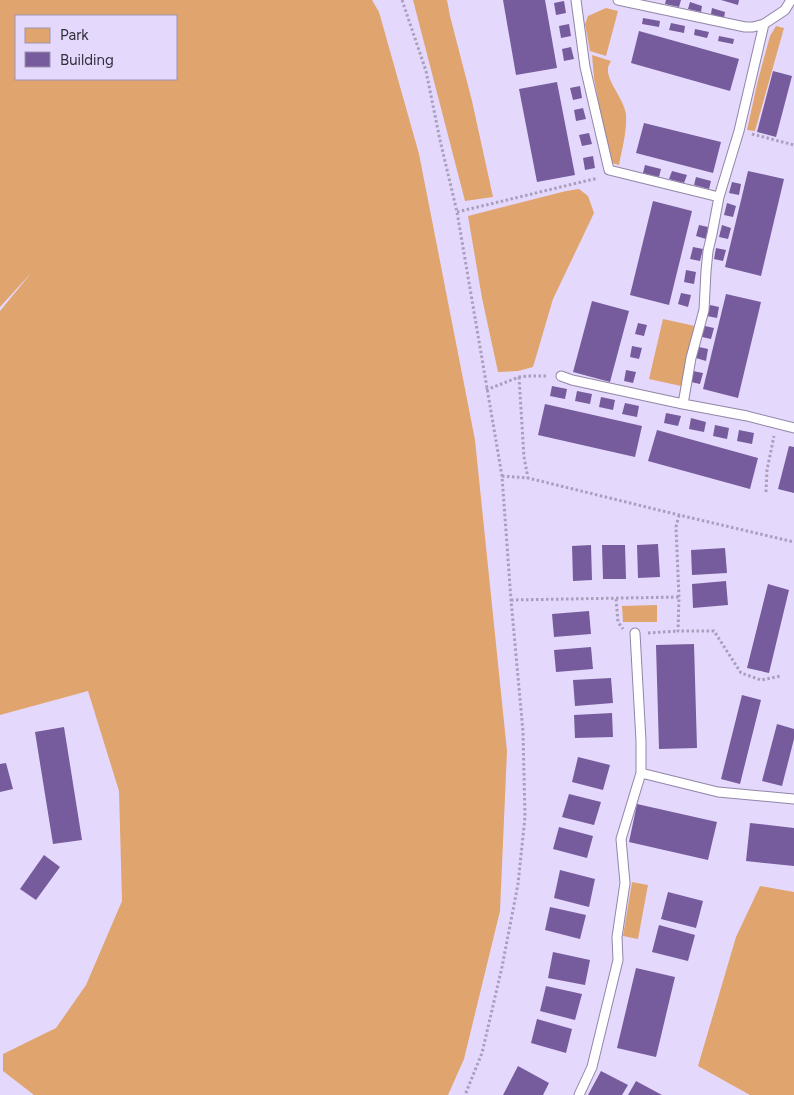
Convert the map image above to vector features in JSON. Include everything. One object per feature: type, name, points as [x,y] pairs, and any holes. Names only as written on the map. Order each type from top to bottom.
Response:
[{"type":"lane","points":[[576,0],[586,67],[609,170],[719,197]]},
{"type":"lane","points":[[618,0],[745,27],[764,24],[785,10],[791,0]]},
{"type":"lane","points":[[683,404],[691,358],[704,310],[708,251],[719,197],[739,132],[764,24]]},
{"type":"lane","points":[[561,376],[794,428]]},
{"type":"lane","points":[[579,1095],[592,1067],[618,960],[617,936],[625,883],[621,839],[641,773],[635,633]]},
{"type":"lane","points":[[641,773],[718,792],[794,799]]},
{"type":"path","points":[[402,0],[426,71],[457,212],[502,476],[523,732],[525,817],[518,884],[502,967],[482,1053],[465,1095]]},
{"type":"path","points":[[739,132],[794,145]]},
{"type":"path","points":[[457,212],[598,178],[604,176],[609,170]]},
{"type":"path","points":[[486,390],[519,377],[561,376]]},
{"type":"path","points":[[519,377],[524,457],[528,478]]},
{"type":"path","points":[[766,492],[767,470],[776,423]]},
{"type":"path","points":[[502,476],[528,478],[794,542]]},
{"type":"path","points":[[679,515],[676,527],[679,597],[678,631],[714,631],[741,673],[761,680],[781,676]]},
{"type":"path","points":[[511,600],[679,597]]},
{"type":"green space","points":[[0,0],[372,0],[379,12],[419,154],[475,440],[507,751],[500,911],[464,1059],[448,1095],[34,1095],[3,1071],[3,1054],[56,1028],[86,985],[122,901],[119,791],[88,691],[0,715],[0,311],[32,272],[0,307]]},
{"type":"green space","points":[[413,0],[447,0],[493,197],[465,201]]},
{"type":"green space","points":[[606,8],[618,11],[606,56],[590,51],[585,24],[588,16]]},
{"type":"green space","points":[[776,26],[784,28],[755,131],[747,130],[770,36]]},
{"type":"green space","points":[[592,55],[611,61],[608,73],[625,109],[626,128],[619,165],[612,163],[607,148],[594,78]]},
{"type":"green space","points":[[579,189],[588,196],[594,213],[553,299],[533,367],[518,371],[498,372],[482,298],[468,216]]},
{"type":"green space","points":[[663,319],[695,326],[681,386],[649,379]]},
{"type":"green space","points":[[657,605],[657,622],[623,622],[622,606]]},
{"type":"green space","points":[[632,882],[648,885],[638,939],[623,936]]},
{"type":"green space","points":[[760,886],[794,892],[794,1095],[750,1095],[698,1066],[736,937]]},
{"type":"building","points":[[503,0],[545,0],[557,68],[516,75]]},
{"type":"building","points":[[666,0],[681,0],[679,7],[665,4]]},
{"type":"building","points":[[721,0],[739,0],[738,5]]},
{"type":"building","points":[[564,1],[566,13],[556,15],[554,3]]},
{"type":"building","points":[[690,2],[702,6],[701,12],[688,9]]},
{"type":"building","points":[[712,8],[725,12],[724,18],[711,14]]},
{"type":"building","points":[[643,18],[660,21],[659,27],[642,24]]},
{"type":"building","points":[[671,23],[685,26],[684,33],[669,30]]},
{"type":"building","points":[[569,24],[571,36],[561,38],[559,26]]},
{"type":"building","points":[[695,29],[709,32],[707,38],[694,35]]},
{"type":"building","points":[[639,31],[739,59],[730,91],[631,63]]},
{"type":"building","points":[[719,36],[734,39],[733,44],[718,41]]},
{"type":"building","points":[[571,47],[574,59],[564,61],[562,49]]},
{"type":"building","points":[[773,71],[792,76],[776,137],[757,132]]},
{"type":"building","points":[[557,82],[575,175],[537,182],[519,89]]},
{"type":"building","points":[[580,86],[582,98],[573,100],[570,88]]},
{"type":"building","points":[[583,108],[586,119],[576,121],[574,110]]},
{"type":"building","points":[[644,123],[721,142],[713,173],[636,153]]},
{"type":"building","points":[[589,133],[592,144],[582,146],[579,135]]},
{"type":"building","points":[[593,156],[595,168],[585,170],[583,158]]},
{"type":"building","points":[[645,165],[661,169],[659,177],[643,173]]},
{"type":"building","points":[[672,171],[687,175],[684,183],[669,179]]},
{"type":"building","points":[[748,171],[784,179],[761,276],[725,267]]},
{"type":"building","points":[[696,177],[711,181],[709,189],[694,185]]},
{"type":"building","points":[[732,182],[741,184],[739,195],[729,193]]},
{"type":"building","points":[[653,201],[692,211],[669,305],[630,295]]},
{"type":"building","points":[[727,203],[736,206],[733,217],[724,215]]},
{"type":"building","points":[[699,225],[708,227],[706,239],[696,236]]},
{"type":"building","points":[[722,225],[731,228],[728,239],[719,237]]},
{"type":"building","points":[[693,247],[703,249],[700,261],[690,259]]},
{"type":"building","points":[[716,248],[726,250],[723,261],[714,259]]},
{"type":"building","points":[[686,270],[696,272],[694,284],[684,282]]},
{"type":"building","points":[[681,293],[691,295],[688,307],[678,304]]},
{"type":"building","points":[[726,294],[761,302],[738,398],[703,389]]},
{"type":"building","points":[[592,301],[629,311],[610,382],[573,372]]},
{"type":"building","points":[[710,305],[719,307],[717,318],[707,316]]},
{"type":"building","points":[[638,323],[647,325],[644,336],[635,334]]},
{"type":"building","points":[[705,326],[714,328],[711,339],[702,337]]},
{"type":"building","points":[[632,346],[642,348],[639,359],[630,357]]},
{"type":"building","points":[[699,347],[708,349],[706,361],[696,358]]},
{"type":"building","points":[[626,370],[636,372],[633,383],[624,381]]},
{"type":"building","points":[[693,371],[703,373],[700,384],[691,382]]},
{"type":"building","points":[[552,386],[567,389],[565,399],[550,396]]},
{"type":"building","points":[[577,391],[592,394],[590,404],[575,401]]},
{"type":"building","points":[[601,397],[615,400],[613,410],[599,407]]},
{"type":"building","points":[[625,403],[639,406],[637,417],[622,414]]},
{"type":"building","points":[[545,404],[642,426],[635,457],[538,435]]},
{"type":"building","points":[[666,413],[681,416],[678,426],[664,423]]},
{"type":"building","points":[[691,418],[706,422],[704,432],[689,429]]},
{"type":"building","points":[[715,425],[729,428],[727,439],[713,436]]},
{"type":"building","points":[[657,430],[758,458],[750,489],[648,461]]},
{"type":"building","points":[[739,430],[754,433],[752,444],[737,441]]},
{"type":"building","points":[[789,446],[794,447],[794,493],[778,489]]},
{"type":"building","points":[[658,544],[660,577],[638,578],[637,545]]},
{"type":"building","points":[[591,545],[592,580],[573,581],[572,546]]},
{"type":"building","points":[[602,545],[625,545],[626,579],[603,579]]},
{"type":"building","points":[[725,548],[727,573],[692,575],[691,550]]},
{"type":"building","points":[[726,581],[728,605],[693,608],[692,584]]},
{"type":"building","points":[[768,584],[789,590],[769,673],[747,668]]},
{"type":"building","points":[[589,611],[591,634],[554,637],[552,614]]},
{"type":"building","points":[[694,644],[697,748],[659,749],[656,645]]},
{"type":"building","points":[[591,647],[593,669],[556,672],[554,650]]},
{"type":"building","points":[[611,678],[613,703],[575,706],[573,680]]},
{"type":"building","points":[[742,695],[761,700],[740,784],[721,779]]},
{"type":"building","points":[[612,713],[613,737],[575,738],[574,715]]},
{"type":"building","points":[[777,724],[794,729],[794,739],[782,786],[762,781]]},
{"type":"building","points":[[64,727],[82,840],[53,844],[35,732]]},
{"type":"building","points":[[578,757],[610,765],[603,790],[572,782]]},
{"type":"building","points":[[6,763],[13,789],[0,792],[0,764]]},
{"type":"building","points":[[569,794],[601,802],[594,825],[562,817]]},
{"type":"building","points":[[637,804],[717,822],[708,860],[629,842]]},
{"type":"building","points":[[750,823],[794,828],[794,866],[746,861]]},
{"type":"building","points":[[559,827],[593,836],[587,858],[553,849]]},
{"type":"building","points":[[44,855],[60,867],[36,900],[20,889]]},
{"type":"building","points":[[560,870],[595,879],[589,907],[554,898]]},
{"type":"building","points":[[668,892],[703,901],[696,928],[661,919]]},
{"type":"building","points":[[550,907],[586,915],[580,939],[545,930]]},
{"type":"building","points":[[659,925],[695,935],[688,961],[652,952]]},
{"type":"building","points":[[553,952],[590,960],[585,985],[548,978]]},
{"type":"building","points":[[636,968],[675,977],[656,1057],[617,1048]]},
{"type":"building","points":[[546,986],[582,994],[575,1020],[540,1011]]},
{"type":"building","points":[[537,1019],[572,1029],[566,1053],[531,1043]]},
{"type":"building","points":[[518,1066],[549,1083],[543,1095],[503,1095]]},
{"type":"building","points":[[601,1071],[628,1085],[622,1095],[588,1095]]},
{"type":"building","points":[[636,1081],[662,1095],[628,1095]]}]
